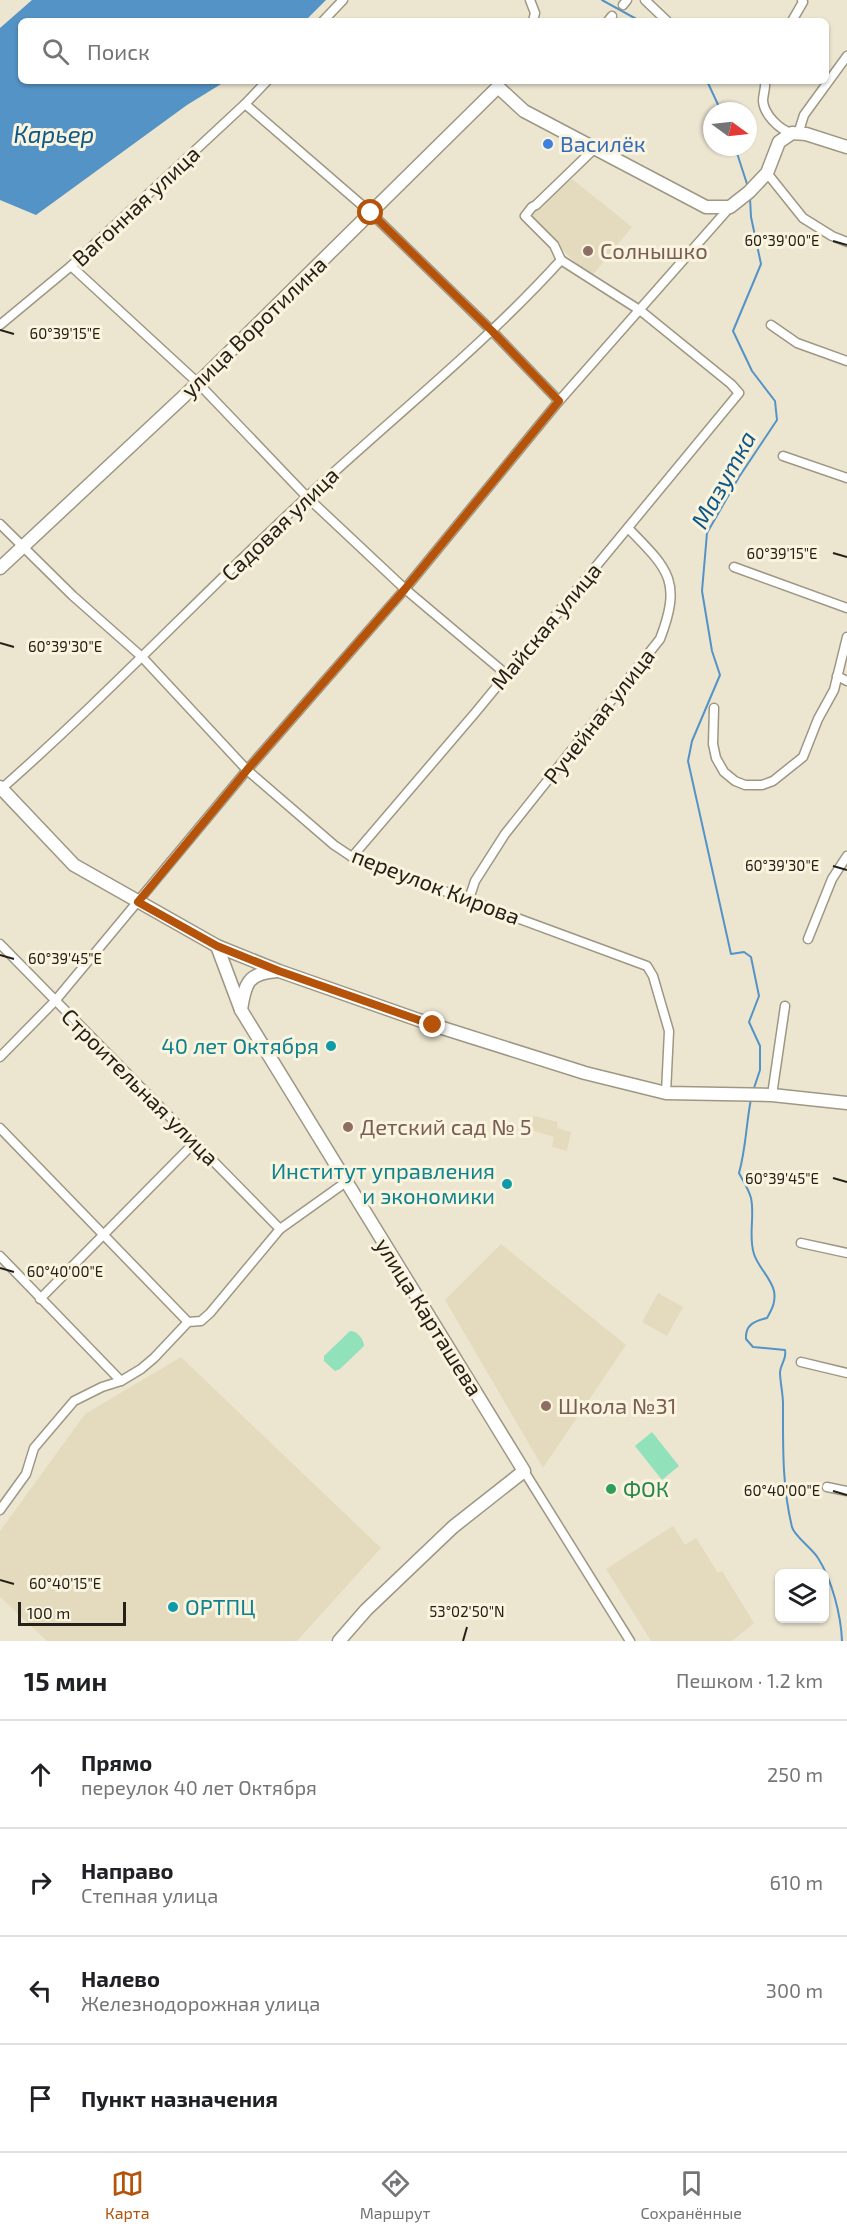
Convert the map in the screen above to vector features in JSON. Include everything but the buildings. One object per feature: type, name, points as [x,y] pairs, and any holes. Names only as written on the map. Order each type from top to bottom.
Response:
[{"type":"street","points":[[326,18],[343,0]]},
{"type":"street","points":[[530,0],[535,13],[534,18]]},
{"type":"street","points":[[645,0],[664,18]]},
{"type":"street","points":[[794,18],[802,0]]},
{"type":"street","points":[[829,81],[847,56]]},
{"type":"street","name":"Вагонная улица","points":[[0,325],[71,266],[246,104],[264,84]]},
{"type":"street","points":[[501,84],[524,111],[706,207],[730,207]]},
{"type":"street","name":"улица Воротилина","points":[[0,568],[198,383],[501,84]]},
{"type":"street","points":[[765,84],[763,101],[767,114],[786,132],[847,147]]},
{"type":"street","points":[[0,1057],[54,1001],[247,770],[405,589],[559,401],[730,207],[767,174],[779,142],[795,133],[804,115],[827,84]]},
{"type":"street","points":[[246,104],[371,213],[492,331],[559,401]]},
{"type":"street","points":[[595,148],[525,216],[554,245],[561,260],[640,311]]},
{"type":"street","points":[[767,174],[803,218],[832,236],[847,242]]},
{"type":"street","name":"Садовая улица","points":[[0,789],[142,657],[307,497],[492,331],[561,260]]},
{"type":"street","points":[[71,266],[198,383],[307,497],[405,589],[507,674]]},
{"type":"street","name":"Майская улица","points":[[352,857],[507,674],[739,393],[731,384],[640,311]]},
{"type":"street","points":[[771,326],[797,343],[847,361]]},
{"type":"street","points":[[783,456],[847,478]]},
{"type":"street","name":"переулок Кирова","points":[[0,525],[73,596],[142,657],[247,770],[334,845],[352,857],[647,966],[654,976],[669,1031],[666,1093]]},
{"type":"street","name":"Ручейная улица","points":[[468,899],[475,881],[505,834],[660,639],[668,617],[671,597],[669,576],[654,554],[628,528]]},
{"type":"street","points":[[734,567],[847,608]]},
{"type":"street","points":[[714,708],[713,744],[716,758],[724,772],[745,786],[762,785],[773,781],[803,757],[818,719],[834,690],[847,637]]},
{"type":"street","points":[[837,676],[847,681]]},
{"type":"street","points":[[0,789],[74,866],[217,946],[279,971],[433,1025],[585,1073],[666,1093],[772,1095],[847,1102]]},
{"type":"street","points":[[808,939],[832,879],[847,856]]},
{"type":"street","name":"Строительная улица","points":[[0,944],[280,1229]]},
{"type":"street","name":"улица Карташева","points":[[217,946],[241,1010],[630,1641]]},
{"type":"street","points":[[241,1010],[248,982],[257,975],[279,971]]},
{"type":"street","points":[[772,1095],[785,1006]]},
{"type":"street","points":[[0,1128],[188,1322]]},
{"type":"street","points":[[40,1299],[195,1142]]},
{"type":"street","points":[[0,1510],[26,1474],[33,1448],[74,1401],[102,1387],[121,1381],[154,1358],[188,1322],[201,1321],[280,1229],[346,1182]]},
{"type":"street","points":[[801,1243],[847,1253]]},
{"type":"street","points":[[0,1256],[121,1381]]},
{"type":"street","points":[[801,1362],[847,1373]]},
{"type":"street","points":[[339,1641],[366,1610],[453,1527],[524,1471]]},
{"type":"street","points":[[827,1487],[847,1491]]},
{"type":"shaded area","name":"Солнышко","points":[[572,179],[632,227],[592,276],[586,274],[533,219],[532,213]]},
{"type":"shaded area","points":[[534,1116],[558,1122],[557,1128],[571,1132],[567,1151],[552,1147],[554,1137],[530,1130]]},
{"type":"shaded area","name":"Школа №31","points":[[501,1244],[626,1345],[543,1468],[445,1300]]},
{"type":"shaded area","points":[[658,1293],[683,1307],[667,1336],[642,1322]]},
{"type":"shaded area","points":[[181,1357],[381,1548],[297,1641],[47,1641],[0,1597],[0,1531],[85,1414]]},
{"type":"shaded area","points":[[673,1526],[685,1545],[696,1538],[718,1573],[722,1571],[754,1623],[732,1641],[651,1641],[606,1569]]},
{"type":"green space","points":[[350,1331],[360,1336],[364,1346],[335,1371],[324,1361],[324,1356]]},
{"type":"green space","points":[[652,1432],[679,1466],[662,1480],[635,1446]]},
{"type":"water","name":"Карьер","points":[[32,0],[326,0],[308,18],[18,18],[18,84],[221,84],[187,105],[36,215],[0,200],[0,28]]},
{"type":"waterway","name":"Мазутка","points":[[602,0],[635,18]]},
{"type":"waterway","name":"Мазутка","points":[[708,84],[717,102]]},
{"type":"waterway","name":"Мазутка","points":[[738,156],[748,187]]},
{"type":"waterway","name":"Мазутка","points":[[750,198],[751,217],[761,264],[733,331],[752,371],[775,401],[777,420],[739,477],[707,533],[702,591],[712,651],[720,675],[692,741],[688,761],[731,954],[744,952],[751,957],[759,996],[749,1022],[760,1046],[760,1070],[753,1091]]},
{"type":"waterway","name":"Мазутка","points":[[751,1099],[739,1173],[751,1198],[752,1247],[758,1263],[772,1286],[774,1299],[767,1318],[751,1324],[747,1330],[746,1339],[753,1347],[785,1350],[780,1372],[783,1400],[784,1466],[789,1512],[793,1531],[815,1554],[828,1577],[838,1609],[842,1641]]},
{"type":"place","name":"Василёк","points":[[548,144]]},
{"type":"place","name":"Солнышко","points":[[588,251]]},
{"type":"place","name":"40 лет Октября","points":[[331,1046]]},
{"type":"place","name":"Детский сад № 5","points":[[348,1127]]},
{"type":"place","name":"Институт управления и экономики","points":[[507,1184]]},
{"type":"place","name":"Школа №31","points":[[546,1406]]},
{"type":"place","name":"ФОК","points":[[611,1489]]},
{"type":"place","name":"ОРТПЦ","points":[[173,1607]]},
{"type":"route","points":[[371,213],[492,331],[559,401],[405,589],[247,770],[138,902],[217,946],[279,971],[433,1025]]}]
